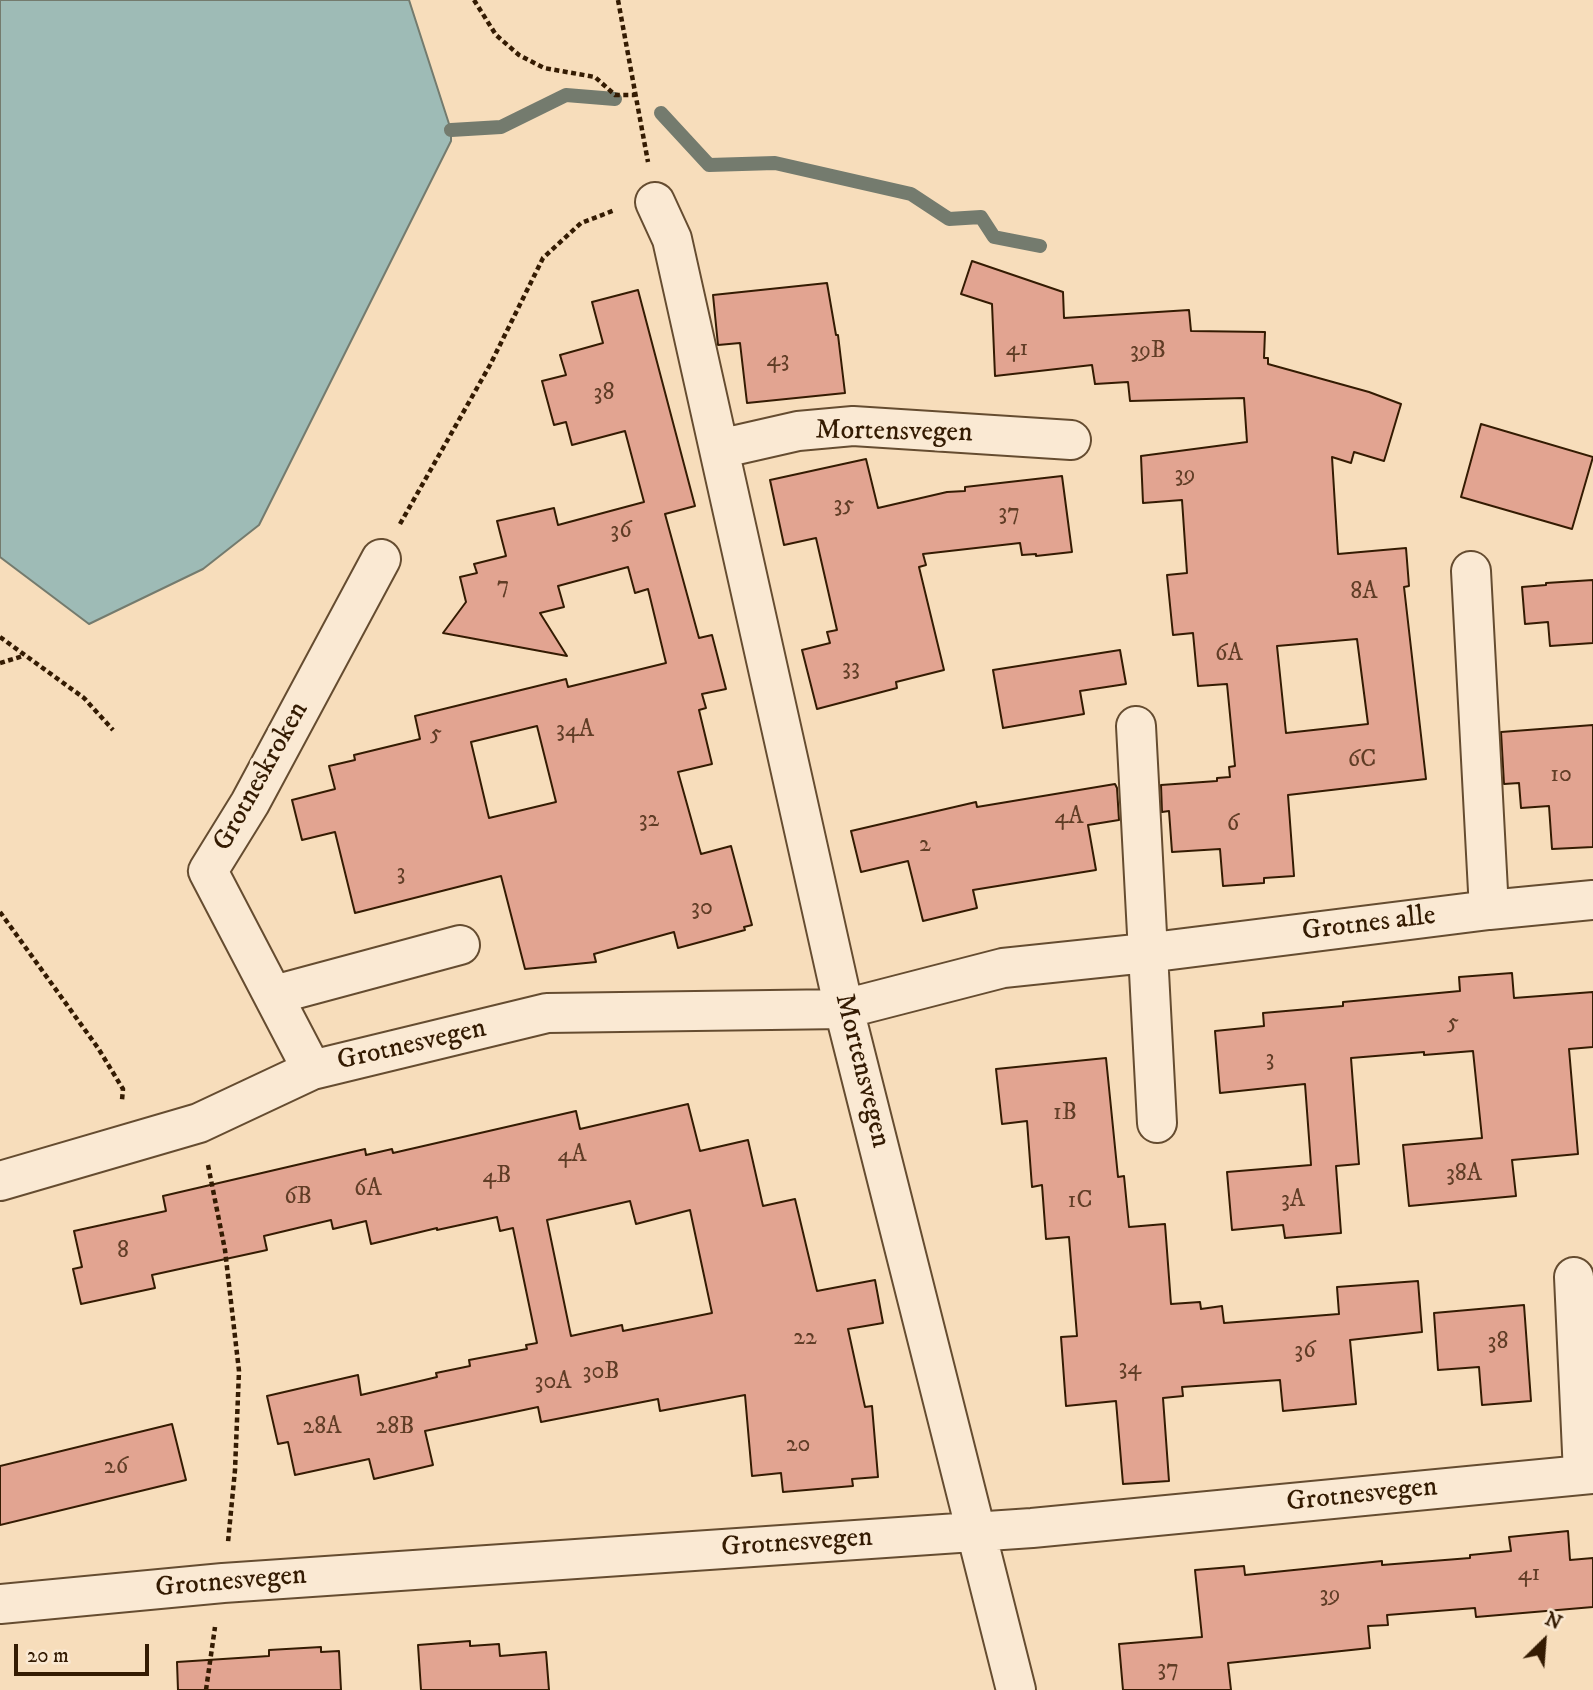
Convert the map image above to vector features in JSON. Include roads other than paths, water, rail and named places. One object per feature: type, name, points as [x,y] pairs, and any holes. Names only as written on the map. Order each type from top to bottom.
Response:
[{"type":"street","name":"Mortensvegen","points":[[655,202],[672,239],[844,1009],[1016,1690]]},
{"type":"street","name":"Mortensvegen","points":[[719,449],[798,431],[853,426],[1071,440]]},
{"type":"street","name":"Grotneskroken","points":[[312,1070],[208,871],[250,803],[381,559]]},
{"type":"street","points":[[1471,571],[1489,910]]},
{"type":"street","points":[[1136,726],[1157,1123]]},
{"type":"street","name":"Grotnes alle","points":[[844,1009],[1003,968],[1593,900]]},
{"type":"street","points":[[274,995],[460,945]]},
{"type":"street","name":"Grotnesvegen","points":[[0,1181],[199,1123],[312,1070],[547,1013],[844,1009]]},
{"type":"street","points":[[1574,1277],[1588,1474]]},
{"type":"street","name":"Grotnesvegen","points":[[0,1604],[223,1583],[976,1532],[1588,1474]]},
{"type":"water","points":[[0,0],[409,0],[451,130],[451,141],[259,525],[203,569],[89,624],[0,557]]},
{"type":"waterway","points":[[451,130],[501,127],[566,95],[615,99]]},
{"type":"waterway","points":[[661,113],[709,165],[775,163],[911,194],[949,219],[981,217],[994,237],[1040,246]]}]
